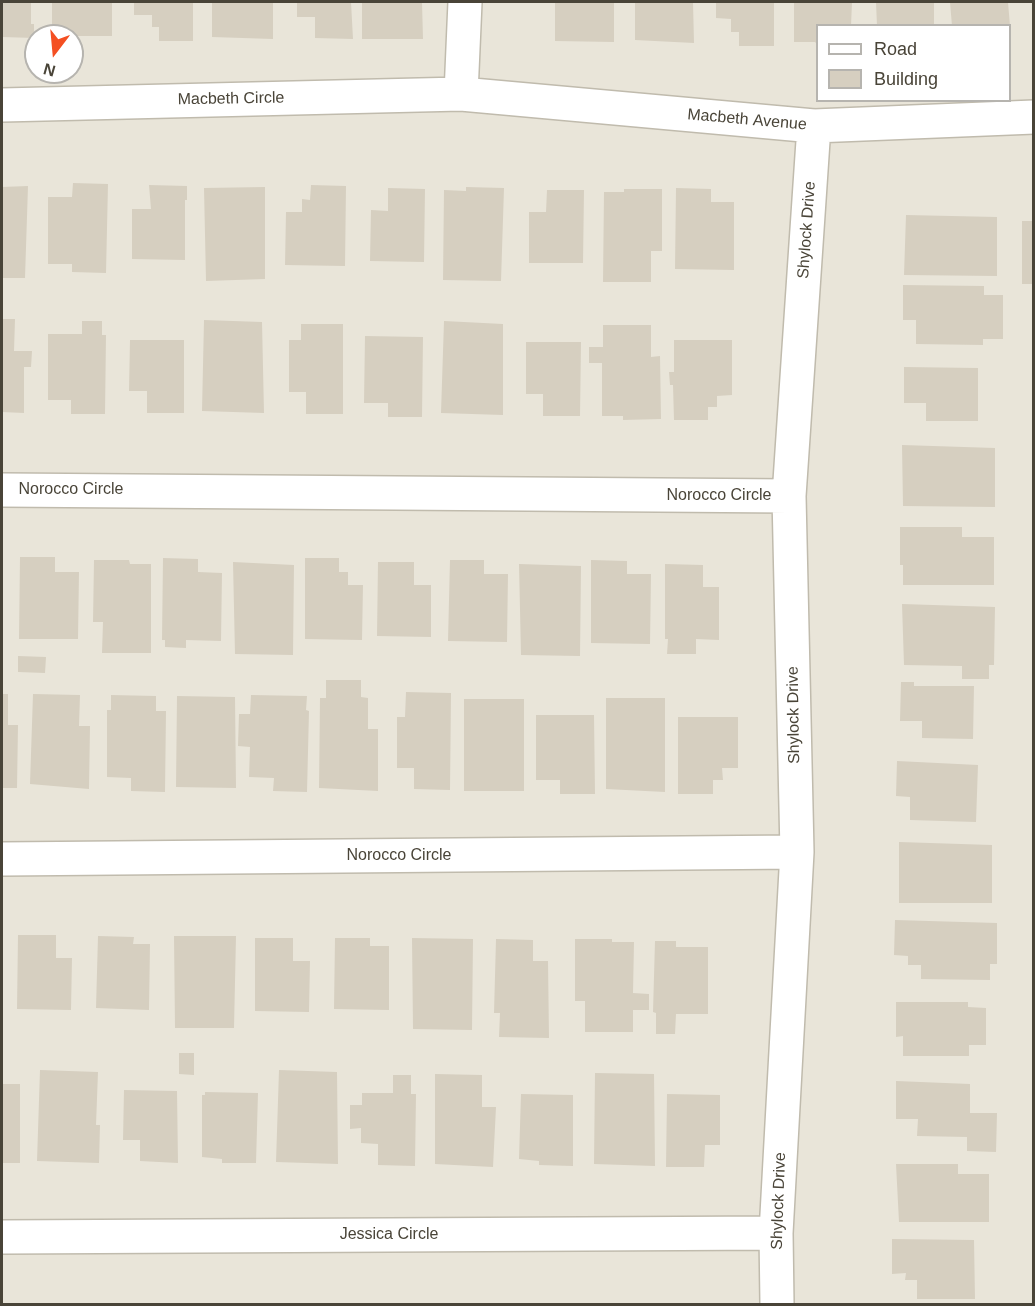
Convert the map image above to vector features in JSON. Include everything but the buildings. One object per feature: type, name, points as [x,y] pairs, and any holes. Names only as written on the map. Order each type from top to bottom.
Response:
[{"type":"street","points":[[461,94],[465,2]]},
{"type":"street","name":"Macbeth Circle","points":[[2,105],[461,94]]},
{"type":"street","name":"Macbeth Avenue","points":[[461,94],[814,126],[1034,117]]},
{"type":"street","name":"Shylock Drive","points":[[777,1305],[776,1233],[797,852],[789,496],[814,126]]},
{"type":"street","name":"Norocco Circle","points":[[2,490],[789,496]]},
{"type":"street","name":"Norocco Circle","points":[[2,859],[797,852]]},
{"type":"street","name":"Jessica Circle","points":[[2,1238],[776,1233]]},
{"type":"shaded area","points":[[2,2],[1033,2],[1033,1304],[2,1304]]}]
